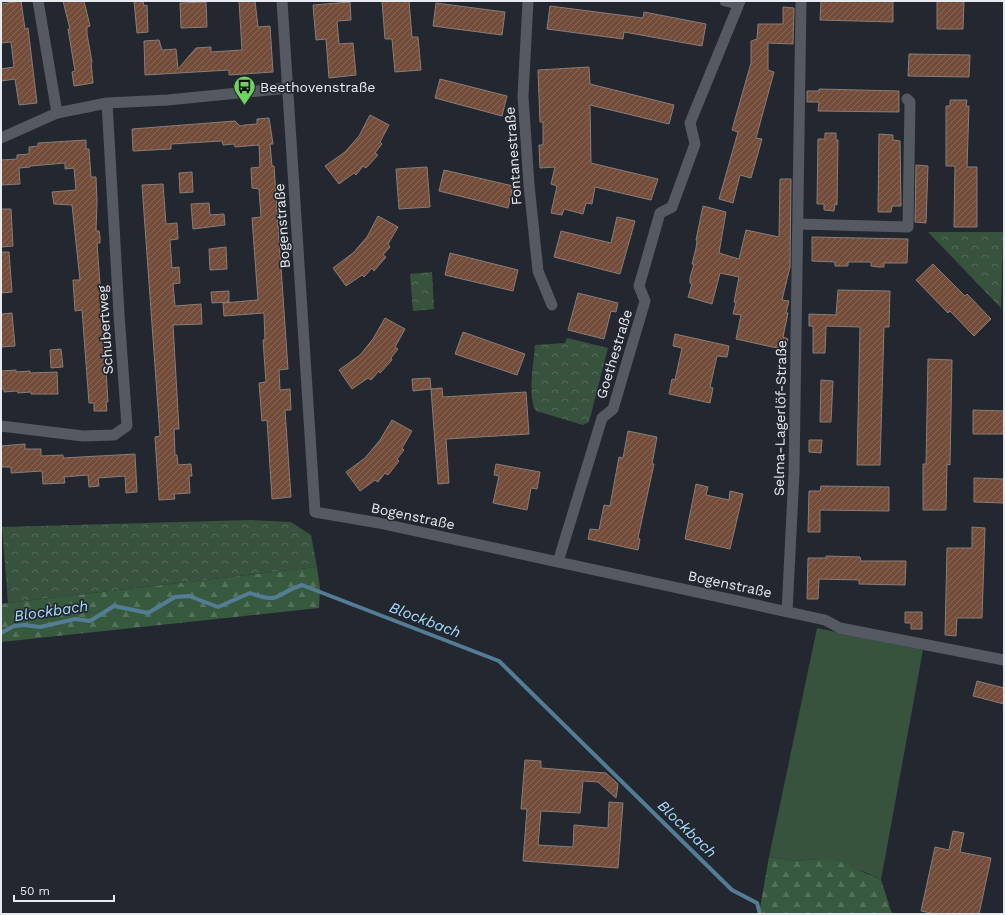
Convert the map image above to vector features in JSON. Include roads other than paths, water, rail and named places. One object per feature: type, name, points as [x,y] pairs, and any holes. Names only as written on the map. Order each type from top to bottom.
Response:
[{"type":"street","points":[[38,1],[57,113]]},
{"type":"street","name":"Bogenstraße","points":[[282,1],[315,512],[379,523],[825,620],[840,628],[1004,660]]},
{"type":"street","name":"Fontanestraße","points":[[528,1],[523,96],[529,185],[538,271],[552,305]]},
{"type":"street","points":[[725,1],[739,3]]},
{"type":"street","name":"Selma-Lagerlöf-Straße","points":[[787,612],[794,473],[801,1]]},
{"type":"street","name":"Goethestraße","points":[[558,562],[602,418],[613,409],[639,323],[645,302],[639,286],[660,213],[672,207],[695,144],[690,123],[739,3]]},
{"type":"street","points":[[1,138],[57,113],[107,103],[168,100],[288,88]]},
{"type":"street","points":[[798,224],[908,227],[910,102],[907,99]]},
{"type":"street","name":"Schubertweg","points":[[1,426],[82,436],[114,435],[127,426],[107,103]]},
{"type":"waterway","name":"Blockbach","points":[[1,633],[14,626],[24,625],[40,627],[75,619],[90,621],[114,606],[148,613],[175,597],[189,596],[218,607],[250,593],[273,598],[302,585],[499,661],[732,890],[757,903],[760,914]]},
{"type":"place","name":"Beethovenstraße","points":[[244,106]]}]
